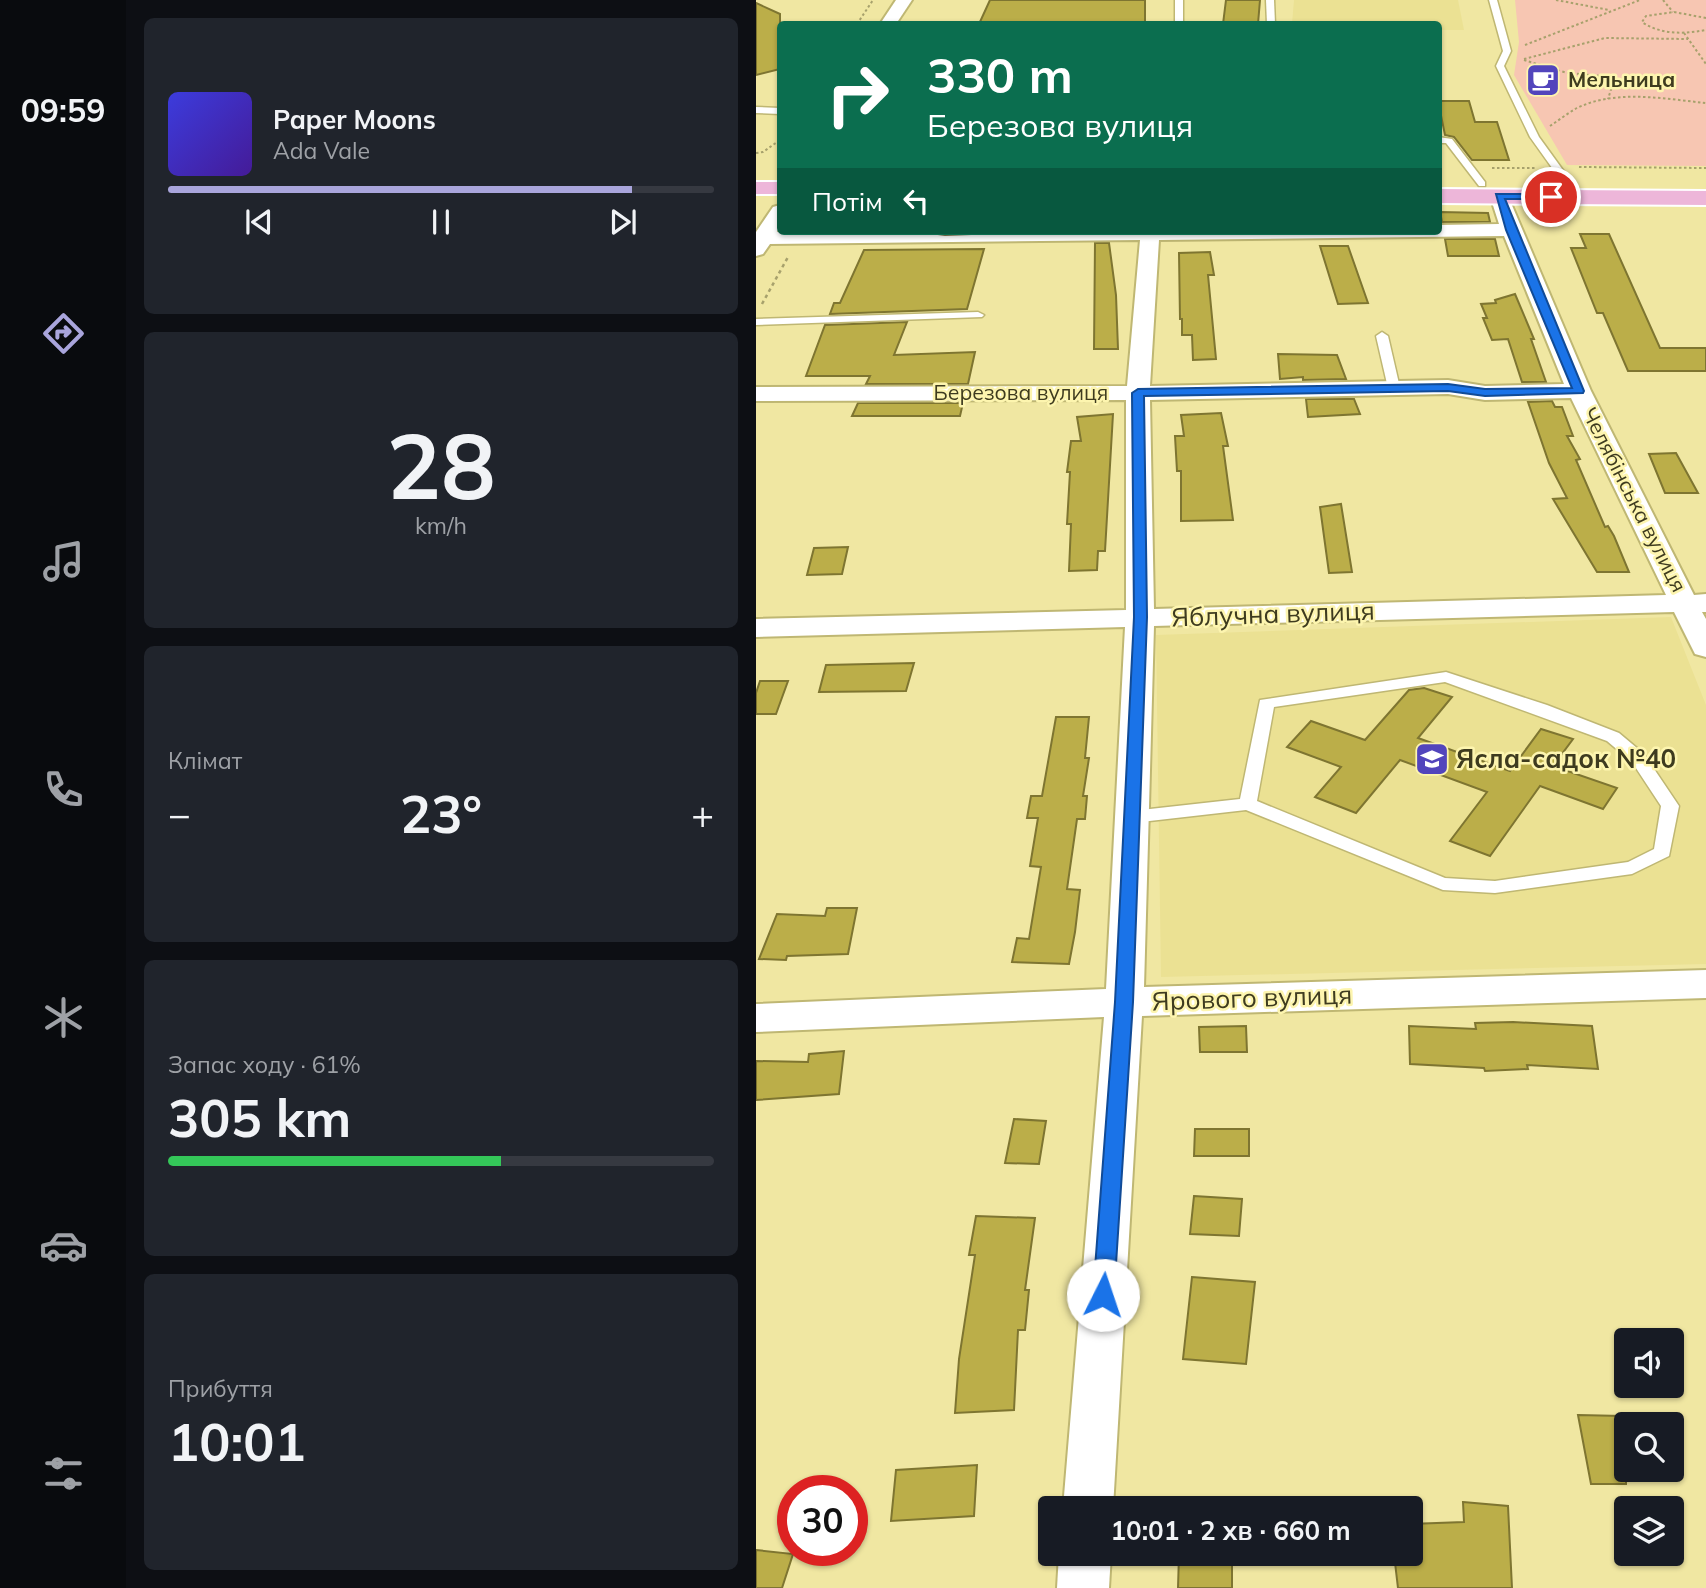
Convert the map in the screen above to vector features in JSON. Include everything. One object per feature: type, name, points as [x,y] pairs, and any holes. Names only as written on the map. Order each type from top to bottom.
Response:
[{"type":"main road","points":[[1442,184],[1562,176],[1706,185]]},
{"type":"main road","points":[[756,180],[777,181]]},
{"type":"main road","points":[[1442,194],[1484,183],[1706,198]]},
{"type":"main road","points":[[756,188],[777,188]]},
{"type":"street","points":[[890,21],[904,0]]},
{"type":"street","name":"Челябінська вулиця","points":[[1484,183],[1511,230],[1579,391],[1629,497],[1696,603],[1706,648]]},
{"type":"street","points":[[759,242],[777,215]]},
{"type":"street","points":[[1442,231],[1511,230]]},
{"type":"street","points":[[759,242],[799,238],[1062,235]]},
{"type":"street","points":[[1089,1496],[1124,1002],[1140,617],[1138,393],[1150,235]]},
{"type":"street","name":"Березова вулиця","points":[[756,394],[1138,393],[1448,387],[1485,393],[1579,391]]},
{"type":"street","name":"Яблучна вулиця","points":[[756,628],[1696,603]]},
{"type":"street","name":"Ярового вулиця","points":[[756,1018],[1124,1002],[1706,984]]},
{"type":"street","points":[[1083,1588],[1084,1566]]},
{"type":"lane","points":[[1178,0],[1179,21]]},
{"type":"lane","points":[[1270,0],[1271,21]]},
{"type":"lane","points":[[1493,0],[1507,51],[1500,66],[1535,137],[1562,176]]},
{"type":"lane","points":[[756,110],[777,111]]},
{"type":"lane","points":[[1442,140],[1449,141],[1484,183]]},
{"type":"lane","points":[[756,322],[978,315]]},
{"type":"lane","points":[[1382,336],[1394,388]]},
{"type":"lane","points":[[1132,817],[1248,804],[1443,884],[1495,887],[1632,868],[1663,852],[1670,806],[1638,758],[1613,737],[1446,677],[1266,703],[1248,804]]},
{"type":"path","points":[[859,21],[873,0]]},
{"type":"path","points":[[1556,0],[1610,10]]},
{"type":"path","points":[[1507,51],[1566,32],[1610,10],[1640,0]]},
{"type":"path","points":[[1663,0],[1674,12]]},
{"type":"path","points":[[1706,18],[1674,12],[1646,16],[1642,22],[1651,28],[1684,33],[1706,30]]},
{"type":"path","points":[[1684,33],[1706,64]]},
{"type":"path","points":[[1608,99],[1615,77],[1567,73],[1523,60],[1605,38],[1688,39]]},
{"type":"path","points":[[1535,137],[1581,106],[1608,99],[1663,98],[1706,103]]},
{"type":"path","points":[[756,153],[763,152],[777,142]]},
{"type":"path","points":[[1484,183],[1706,168]]},
{"type":"path","points":[[756,314],[799,238]]},
{"type":"shaded area","points":[[1294,0],[1458,0],[1464,30],[1442,30],[1442,21],[1292,21]]},
{"type":"shaded area","points":[[1515,0],[1706,0],[1706,166],[1567,165],[1514,75],[1519,42]]},
{"type":"shaded area","name":"Ясла-садок №40","points":[[1671,617],[1706,705],[1706,964],[1161,977],[1156,635]]},
{"type":"building","points":[[990,0],[1145,0],[1145,21],[980,21]]},
{"type":"building","points":[[1226,0],[1260,0],[1258,21],[1223,21]]},
{"type":"building","points":[[756,3],[780,14],[780,21],[777,21],[777,70],[756,75]]},
{"type":"building","points":[[1442,101],[1469,101],[1475,122],[1497,122],[1509,160],[1472,160],[1454,137],[1445,135]]},
{"type":"building","points":[[1442,212],[1488,213],[1490,222],[1442,222]]},
{"type":"building","points":[[1580,234],[1609,234],[1660,348],[1706,348],[1706,371],[1628,371],[1603,313],[1597,313],[1571,248],[1586,248]]},
{"type":"building","points":[[1445,239],[1495,239],[1499,256],[1448,256]]},
{"type":"building","points":[[1095,243],[1109,243],[1116,295],[1118,349],[1094,349]]},
{"type":"building","points":[[1320,246],[1348,246],[1368,303],[1338,304]]},
{"type":"building","points":[[984,249],[967,309],[830,314],[834,303],[840,303],[864,250]]},
{"type":"building","points":[[1210,252],[1214,275],[1208,275],[1216,359],[1193,360],[1192,335],[1182,335],[1179,253]]},
{"type":"building","points":[[1515,294],[1534,339],[1531,339],[1546,382],[1522,382],[1508,339],[1492,340],[1483,318],[1487,318],[1481,304],[1496,303],[1495,300]]},
{"type":"building","points":[[907,322],[894,355],[975,352],[968,384],[866,384],[870,376],[806,376],[825,325]]},
{"type":"building","points":[[1278,354],[1337,355],[1346,379],[1280,379]]},
{"type":"building","points":[[1306,399],[1354,399],[1360,414],[1308,417]]},
{"type":"building","points":[[1552,401],[1555,407],[1562,407],[1573,436],[1567,436],[1580,459],[1576,460],[1605,527],[1608,526],[1614,536],[1629,572],[1597,572],[1553,499],[1567,498],[1549,463],[1528,402]]},
{"type":"building","points":[[858,403],[963,403],[960,416],[852,416]]},
{"type":"building","points":[[1221,413],[1228,446],[1223,446],[1233,520],[1181,521],[1181,471],[1177,471],[1175,436],[1184,436],[1181,415]]},
{"type":"building","points":[[1113,414],[1105,551],[1098,551],[1097,570],[1069,571],[1071,524],[1067,524],[1070,472],[1067,472],[1071,441],[1081,441],[1077,417]]},
{"type":"building","points":[[1676,453],[1698,493],[1665,493],[1649,454]]},
{"type":"building","points":[[1341,504],[1352,572],[1329,573],[1320,507]]},
{"type":"building","points":[[848,547],[842,574],[807,575],[814,548]]},
{"type":"building","points":[[914,663],[906,691],[819,692],[826,665]]},
{"type":"building","points":[[760,681],[788,681],[776,714],[756,714],[756,693]]},
{"type":"building","points":[[1424,688],[1452,697],[1418,738],[1510,771],[1541,729],[1573,739],[1553,766],[1617,788],[1603,809],[1540,786],[1490,856],[1450,841],[1487,792],[1400,760],[1356,813],[1315,797],[1341,767],[1287,747],[1311,721],[1365,740],[1409,690]]},
{"type":"building","points":[[1056,717],[1089,717],[1085,758],[1089,758],[1083,796],[1087,796],[1085,819],[1077,819],[1067,889],[1080,890],[1075,932],[1069,964],[1012,962],[1017,938],[1029,939],[1041,867],[1030,866],[1038,818],[1027,818],[1031,796],[1042,796]]},
{"type":"building","points":[[827,908],[857,908],[848,954],[787,956],[786,960],[759,959],[777,914],[825,916]]},
{"type":"building","points":[[1475,1023],[1592,1026],[1598,1069],[1527,1065],[1528,1069],[1485,1071],[1484,1068],[1410,1064],[1409,1026],[1476,1029]]},
{"type":"building","points":[[1246,1026],[1247,1052],[1200,1052],[1199,1027]]},
{"type":"building","points":[[844,1051],[839,1094],[756,1100],[756,1061],[808,1062],[809,1054]]},
{"type":"building","points":[[1014,1119],[1046,1121],[1039,1164],[1005,1163]]},
{"type":"building","points":[[1195,1129],[1249,1129],[1249,1156],[1194,1156]]},
{"type":"building","points":[[1194,1196],[1242,1199],[1239,1236],[1190,1234]]},
{"type":"building","points":[[976,1216],[1035,1218],[1025,1290],[1029,1290],[1025,1330],[1018,1330],[1014,1410],[955,1413],[959,1359],[975,1255],[969,1255]]},
{"type":"building","points":[[1192,1277],[1255,1282],[1246,1364],[1183,1359]]},
{"type":"building","points":[[1578,1415],[1614,1416],[1614,1482],[1626,1484],[1591,1484]]},
{"type":"building","points":[[977,1465],[974,1516],[891,1521],[896,1470]]},
{"type":"building","points":[[1463,1502],[1508,1506],[1512,1588],[1398,1588],[1395,1566],[1423,1566],[1423,1524],[1464,1522]]},
{"type":"building","points":[[756,1550],[777,1552],[777,1566],[789,1566],[782,1588],[756,1588]]},
{"type":"building","points":[[1179,1566],[1232,1566],[1232,1588],[1178,1588]]},
{"type":"place","name":"Мельница","points":[[1543,80]]},
{"type":"place","name":"Ясла-садок №40","points":[[1432,759]]},
{"type":"route","points":[[1103,1295],[1124,1002],[1140,617],[1138,393],[1448,387],[1485,393],[1579,391],[1499,196],[1551,197]]}]
